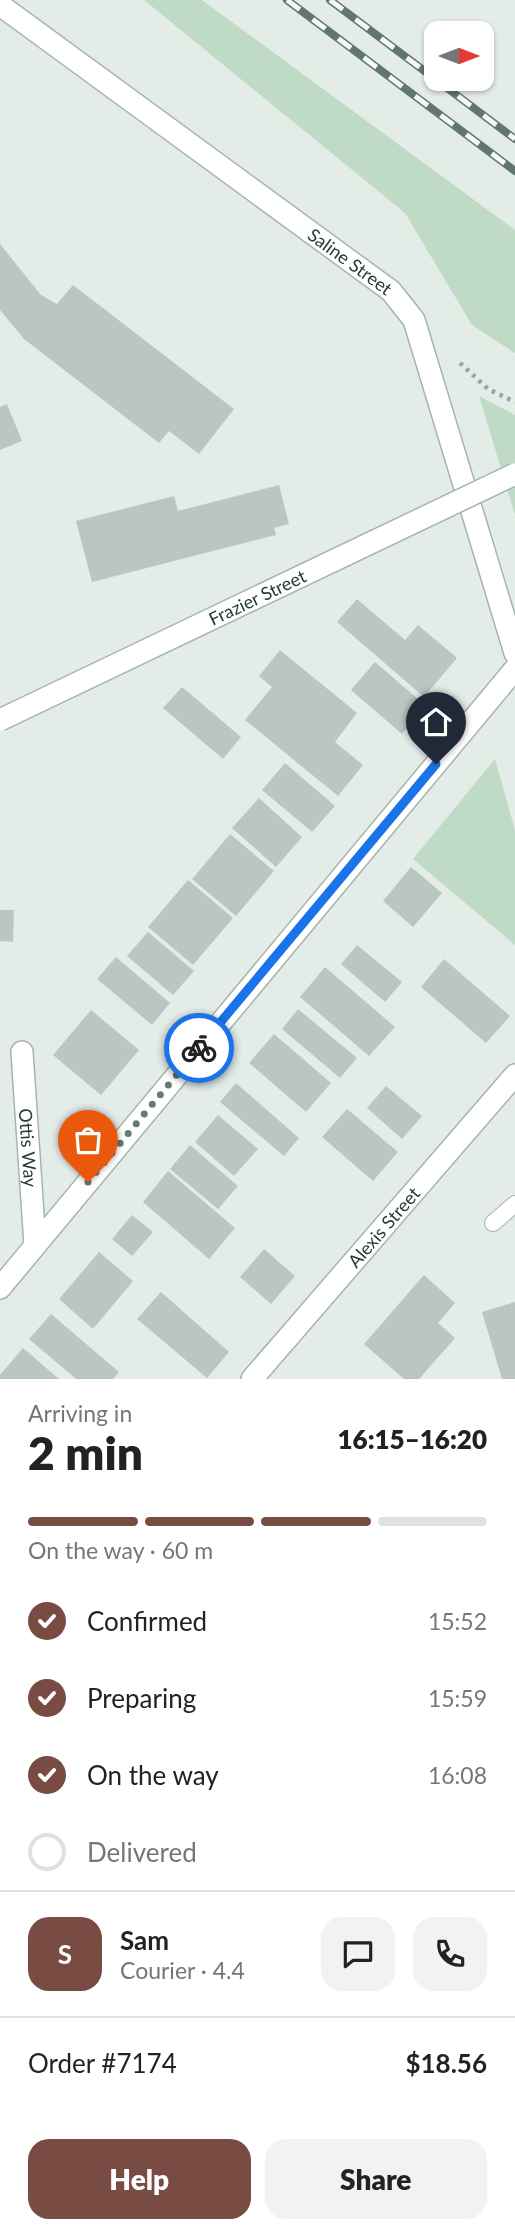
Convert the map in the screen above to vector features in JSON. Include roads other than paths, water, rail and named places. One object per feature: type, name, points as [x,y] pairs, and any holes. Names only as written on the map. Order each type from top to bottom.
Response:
[{"type":"street","name":"Saline Street","points":[[0,5],[391,291],[414,320],[515,653]]},
{"type":"street","name":"Frazier Street","points":[[0,720],[515,474]]},
{"type":"street","points":[[0,1288],[515,669]]},
{"type":"street","name":"Ottis Way","points":[[22,1052],[35,1245]]},
{"type":"street","name":"Alexis Street","points":[[252,1379],[515,1075]]},
{"type":"lane","points":[[493,1223],[515,1204]]},
{"type":"railway","points":[[287,0],[515,171]]},
{"type":"railway","points":[[330,0],[515,139]]}]
